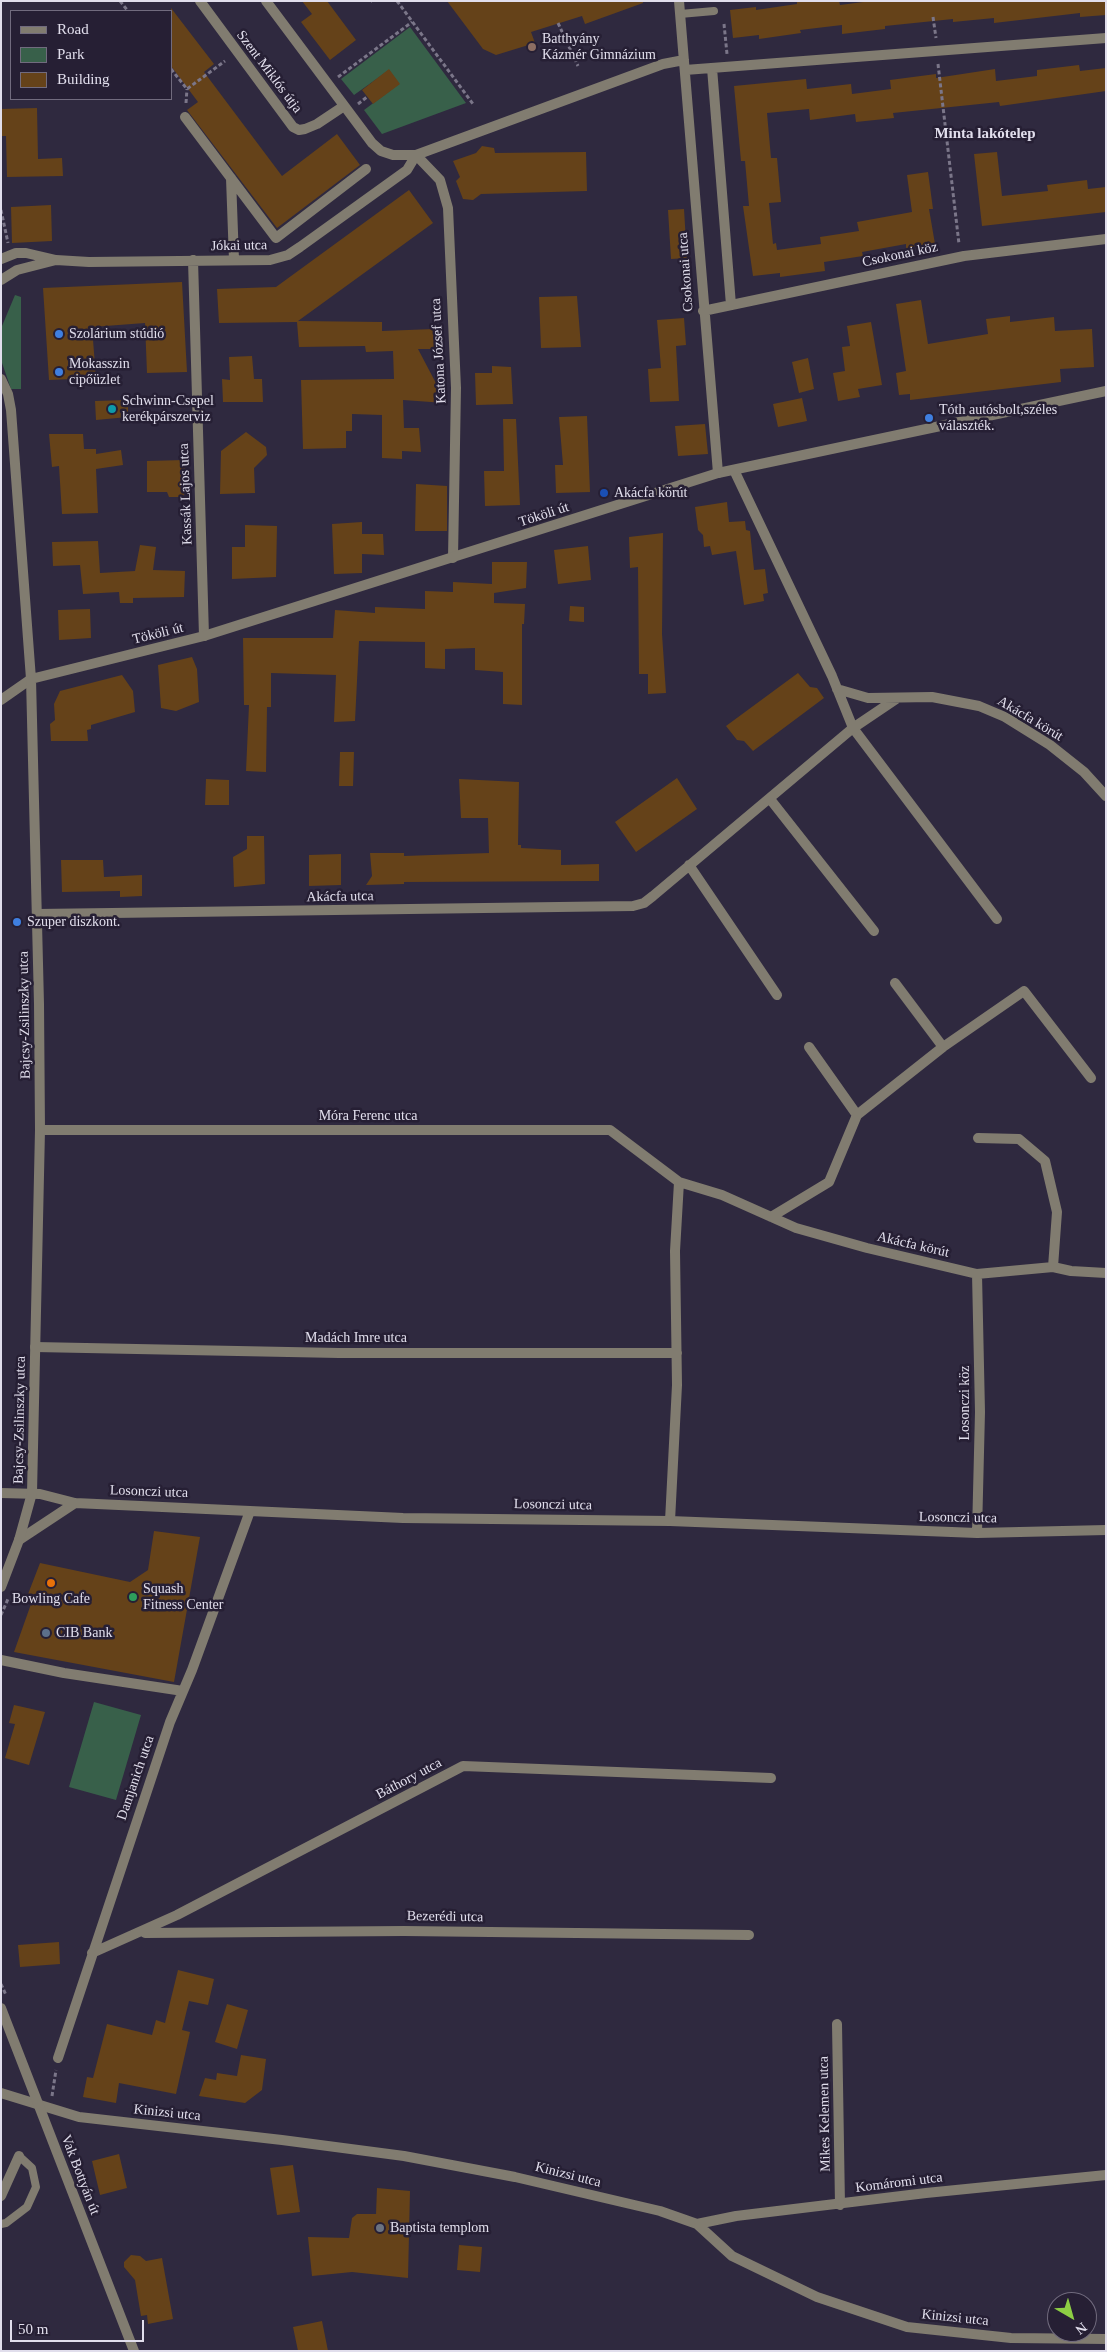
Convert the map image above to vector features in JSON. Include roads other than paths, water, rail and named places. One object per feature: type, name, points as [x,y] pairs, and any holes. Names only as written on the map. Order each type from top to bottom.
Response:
[{"type":"street","name":"Szent Miklós útja","points":[[200,1],[293,127],[299,130],[305,129],[317,124],[344,106]]},
{"type":"street","points":[[266,1],[372,143],[381,151],[399,156],[416,155],[663,64],[712,68],[1106,38]]},
{"type":"street","name":"Csokonai utca","points":[[679,1],[703,311],[718,473]]},
{"type":"street","points":[[712,68],[731,305]]},
{"type":"street","points":[[185,117],[276,238],[366,169]]},
{"type":"street","name":"Jókai utca","points":[[1,258],[16,253],[26,253],[56,260],[89,262],[270,260],[288,255],[407,170],[416,155]]},
{"type":"street","name":"Katona József utca","points":[[416,155],[440,180],[448,208],[456,388],[453,558]]},
{"type":"street","points":[[231,178],[234,260]]},
{"type":"street","name":"Csokonai köz","points":[[703,311],[964,256],[1106,239]]},
{"type":"street","name":"Jókai utca","points":[[1,280],[17,270],[56,260]]},
{"type":"street","name":"Kassák Lajos utca","points":[[193,260],[204,636]]},
{"type":"street","name":"Bajcsy-Zsilinszky utca","points":[[1,1587],[20,1540],[32,1493],[40,1130],[31,679],[11,410],[8,394],[2,380]]},
{"type":"street","name":"Tököli út","points":[[1,700],[31,679],[204,636],[718,473],[1106,391]]},
{"type":"street","points":[[734,470],[838,689],[853,728],[997,919]]},
{"type":"street","name":"Akácfa körút","points":[[838,689],[868,698],[896,699],[932,696],[979,706],[1005,718],[1050,745],[1084,772],[1106,796]]},
{"type":"street","name":"Akácfa körút","points":[[644,903],[853,728],[896,699]]},
{"type":"street","points":[[770,799],[874,931]]},
{"type":"street","points":[[688,865],[777,995]]},
{"type":"street","name":"Akácfa utca","points":[[36,914],[495,909],[632,906],[644,903]]},
{"type":"street","points":[[895,983],[944,1047]]},
{"type":"street","points":[[771,1217],[829,1182],[857,1115],[944,1047],[1024,991],[1091,1078]]},
{"type":"street","points":[[808,1047],[857,1115]]},
{"type":"street","name":"Móra Ferenc utca","points":[[40,1130],[610,1130],[679,1182]]},
{"type":"street","points":[[978,1138],[1019,1138],[1045,1161],[1057,1212],[1053,1267]]},
{"type":"street","points":[[670,1521],[677,1352],[675,1252],[679,1182]]},
{"type":"street","name":"Akácfa körút","points":[[679,1182],[715,1193],[796,1228],[858,1246],[976,1274],[1053,1267],[1071,1271],[1106,1273]]},
{"type":"street","name":"Losonczi köz","points":[[976,1274],[980,1412],[977,1533]]},
{"type":"street","name":"Madách Imre utca","points":[[35,1347],[339,1353],[677,1352]]},
{"type":"street","name":"Losonczi utca","points":[[4,1493],[32,1493],[75,1503],[403,1518],[670,1521],[977,1533],[1106,1530]]},
{"type":"street","points":[[20,1540],[75,1503]]},
{"type":"street","name":"Damjanich utca","points":[[58,2058],[170,1722],[250,1511]]},
{"type":"street","points":[[1,1660],[64,1673],[183,1691]]},
{"type":"street","name":"Báthory utca","points":[[92,1953],[141,1933],[463,1766],[771,1778]]},
{"type":"street","name":"Bezerédi utca","points":[[141,1933],[404,1931],[749,1935]]},
{"type":"street","name":"Vak Bottyán út","points":[[1,2008],[134,2351]]},
{"type":"street","name":"Mikes Kelemen utca","points":[[837,2024],[840,2205]]},
{"type":"street","name":"Kinizsi utca","points":[[1,2093],[79,2117],[404,2156],[515,2176],[660,2211],[697,2224],[732,2256],[817,2297],[908,2327],[1011,2338],[1106,2339]]},
{"type":"street","points":[[1,2196],[19,2156]]},
{"type":"street","name":"Komáromi utca","points":[[697,2224],[736,2216],[840,2205],[926,2193],[1106,2175]]},
{"type":"lane","points":[[680,14],[714,11]]},
{"type":"lane","points":[[1,2224],[6,2223],[26,2207],[36,2187],[32,2168],[19,2156]]},
{"type":"place","name":"Batthyány Kázmér Gimnázium","points":[[532,47]]},
{"type":"place","name":"Szolárium stúdió","points":[[59,334]]},
{"type":"place","name":"Mokasszin cipőüzlet","points":[[59,372]]},
{"type":"place","name":"Schwinn-Csepel kerékpárszerviz","points":[[112,409]]},
{"type":"place","name":"Tóth autósbolt,széles választék.","points":[[929,418]]},
{"type":"place","name":"Akácfa körút","points":[[604,493]]},
{"type":"place","name":"Szuper diszkont.","points":[[17,922]]},
{"type":"place","name":"Bowling Cafe","points":[[51,1583]]},
{"type":"place","name":"Squash Fitness Center","points":[[133,1597]]},
{"type":"place","name":"CIB Bank","points":[[46,1633]]},
{"type":"place","name":"Baptista templom","points":[[380,2228]]},
{"type":"district","name":"Minta lakótelep","points":[[985,134]]}]
